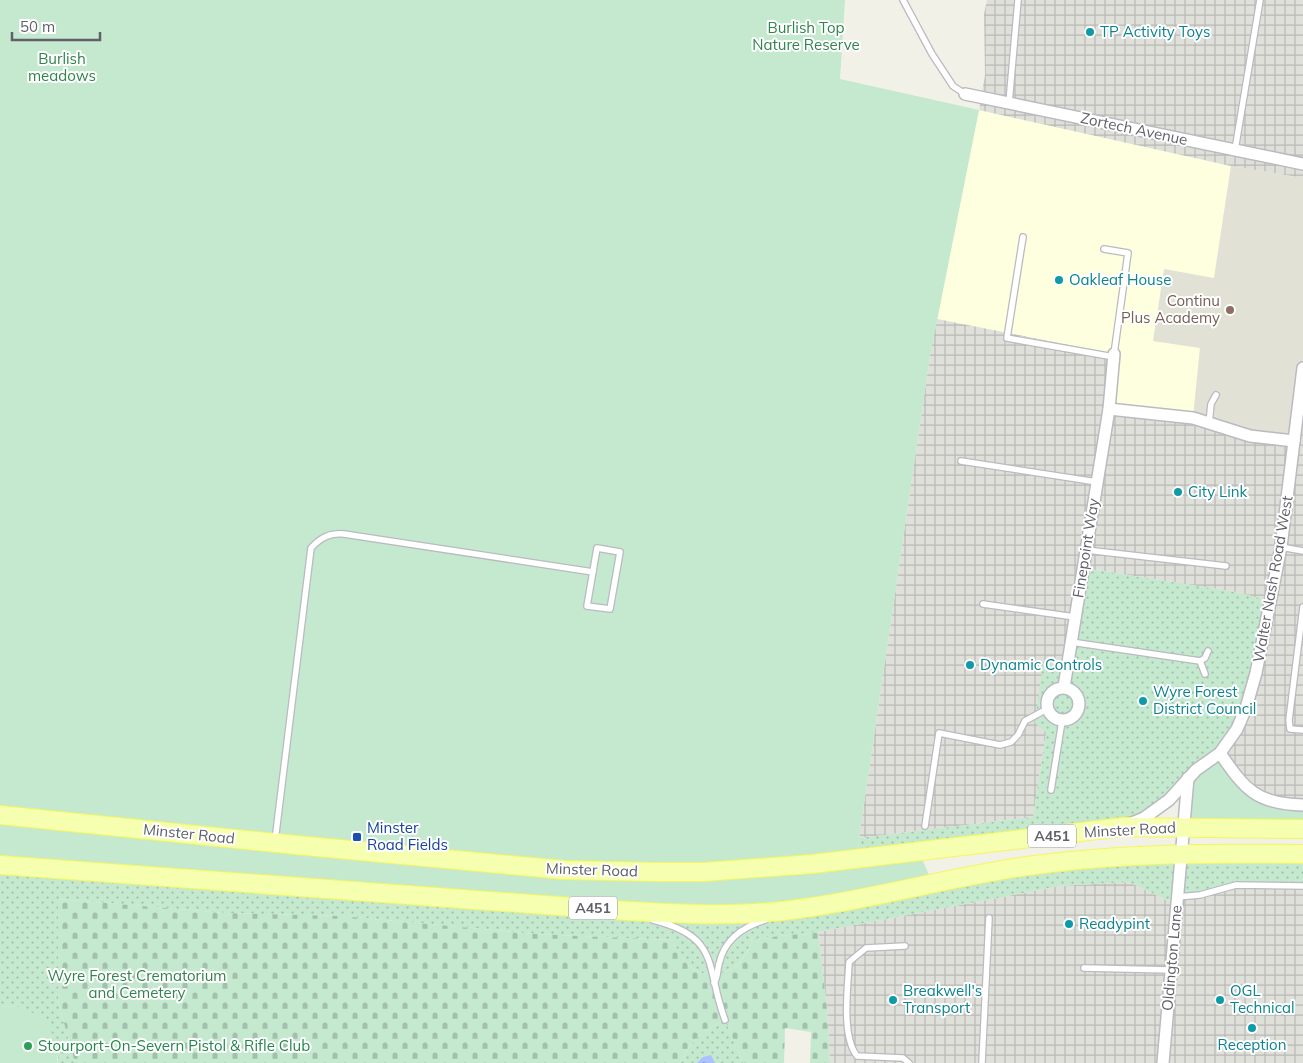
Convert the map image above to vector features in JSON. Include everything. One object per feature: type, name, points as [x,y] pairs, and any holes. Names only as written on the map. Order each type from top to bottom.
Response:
[{"type":"main road","name":"Minster Road","points":[[0,815],[564,870],[703,872],[812,864],[1123,827],[1185,827]]},
{"type":"main road","name":"A451","points":[[1185,827],[1303,829]]},
{"type":"main road","name":"Minster Road","points":[[0,865],[613,910],[715,914],[762,913],[804,908],[1022,867],[1183,854]]},
{"type":"main road","name":"A451","points":[[1183,854],[1303,854]]},
{"type":"street","name":"Zortech Avenue","points":[[965,94],[1303,164]]},
{"type":"street","name":"Finepoint Way","points":[[1064,688],[1109,409],[1114,356]]},
{"type":"street","name":"Walter Nash Road West","points":[[1123,827],[1144,818],[1169,800],[1188,778],[1220,753],[1237,729],[1246,708],[1256,673],[1281,547],[1298,442],[1303,368]]},
{"type":"street","points":[[1109,409],[1193,418],[1250,436],[1298,442]]},
{"type":"street","points":[[1064,688],[1074,692],[1077,696],[1079,707],[1073,717],[1062,721],[1053,717],[1047,709],[1050,694],[1064,688]]},
{"type":"street","points":[[1220,753],[1250,792],[1273,803],[1303,805]]},
{"type":"street","points":[[1185,827],[1188,778]]},
{"type":"street","name":"Oldington Lane","points":[[1163,1063],[1177,896],[1185,827]]},
{"type":"lane","points":[[903,0],[932,54],[953,86],[965,94]]},
{"type":"lane","points":[[1008,103],[1018,0]]},
{"type":"lane","points":[[1235,150],[1260,0]]},
{"type":"lane","points":[[1023,237],[1008,338],[1114,356],[1128,254],[1104,249]]},
{"type":"lane","points":[[1209,423],[1211,404],[1216,395]]},
{"type":"lane","points":[[961,461],[1097,482]]},
{"type":"lane","points":[[275,843],[312,548],[318,541],[332,533],[344,534],[593,572]]},
{"type":"lane","points":[[1281,547],[1303,551]]},
{"type":"lane","points":[[597,548],[620,552],[610,609],[588,606],[593,572],[597,548]]},
{"type":"lane","points":[[1086,550],[1226,566]]},
{"type":"lane","points":[[983,604],[1075,617]]},
{"type":"lane","points":[[1303,607],[1289,720],[1290,729],[1303,730]]},
{"type":"lane","points":[[1072,642],[1200,661],[1205,658],[1208,651]]},
{"type":"lane","points":[[1200,661],[1204,667],[1205,674]]},
{"type":"lane","points":[[925,826],[939,733],[1000,745],[1011,742],[1018,735],[1024,721],[1047,709]]},
{"type":"lane","points":[[1051,790],[1062,721]]},
{"type":"lane","points":[[1177,896],[1200,895],[1236,885],[1303,886]]},
{"type":"lane","points":[[714,983],[717,978],[724,948],[736,934],[754,923],[804,908]]},
{"type":"lane","points":[[613,910],[678,927],[688,932],[706,952],[725,1020]]},
{"type":"lane","points":[[982,1063],[989,918]]},
{"type":"lane","points":[[905,946],[866,948],[849,962],[848,1028],[852,1050],[857,1056],[903,1058],[909,1063]]},
{"type":"lane","points":[[1084,968],[1171,970]]},
{"type":"shaded area","points":[[987,0],[1303,0],[1303,178],[1231,166],[979,110],[985,75],[984,14]]},
{"type":"shaded area","points":[[979,110],[1231,166],[1214,279],[1153,341],[1200,347],[1193,418],[1109,409],[1114,354],[937,319]]},
{"type":"shaded area","name":"Continu Plus Academy","points":[[1231,166],[1303,178],[1303,368],[1294,441],[1193,418],[1200,348],[1153,341],[1164,269],[1214,278]]},
{"type":"shaded area","points":[[937,319],[1114,354],[1109,409],[1193,418],[1303,368],[1303,805],[1266,801],[1220,753],[1270,601],[1236,592],[1083,568],[1067,666],[1043,662],[1046,733],[1033,817],[859,838]]},
{"type":"shaded area","points":[[1129,882],[1166,900],[1236,885],[1303,886],[1303,1063],[830,1063],[827,1009],[818,932],[1060,886]]},
{"type":"green space","points":[[0,0],[845,0],[840,79],[979,110],[930,356],[859,838],[858,858],[919,852],[933,884],[779,912],[0,865]]},
{"type":"green space","points":[[1083,568],[1236,592],[1271,601],[1237,729],[1144,818],[858,859],[859,838],[1033,817],[1046,733],[1035,723],[1043,662],[1067,666]]},
{"type":"green space","points":[[1220,753],[1251,792],[1303,805],[1303,829],[1185,827],[1188,778]]},
{"type":"green space","points":[[1303,854],[1303,886],[1260,884],[1166,900],[1129,882],[1060,886],[818,932],[752,939],[748,950],[735,966],[717,974],[697,971],[687,964],[678,953],[673,940],[536,934],[341,916],[226,913],[58,899],[58,1001],[75,1063],[58,1063],[58,1057],[16,1006],[0,1007],[0,865],[613,910],[993,872]]},
{"type":"green space","name":"Wyre Forest Crematorium and Cemetery","points":[[58,899],[226,913],[341,916],[536,934],[673,940],[687,964],[696,971],[706,974],[717,974],[735,966],[743,959],[752,939],[818,932],[827,1009],[830,1063],[810,1063],[811,1032],[785,1028],[784,1063],[743,1063],[725,1020],[698,1037],[680,1063],[75,1063],[58,1001]]},
{"type":"green space","name":"Stourport-On-Severn Pistol & Rifle Club","points":[[16,1006],[45,1018],[53,1035],[58,1063],[0,1063],[0,1007]]},
{"type":"green space","points":[[725,1020],[743,1063],[680,1063],[698,1037]]},
{"type":"water","points":[[711,1055],[715,1063],[697,1063],[703,1057]]},
{"type":"place","name":"TP Activity Toys","points":[[1090,32]]},
{"type":"place","name":"Oakleaf House","points":[[1059,280]]},
{"type":"place","name":"Continu Plus Academy","points":[[1230,310]]},
{"type":"place","name":"City Link","points":[[1178,492]]},
{"type":"place","name":"Dynamic Controls","points":[[970,665]]},
{"type":"place","name":"Wyre Forest District Council","points":[[1143,701]]},
{"type":"place","name":"Minster Road Fields","points":[[357,837]]},
{"type":"place","name":"Readypint","points":[[1069,924]]},
{"type":"place","name":"Breakwell's Transport","points":[[893,1000]]},
{"type":"place","name":"OGL Technical","points":[[1220,1000]]},
{"type":"place","name":"Reception","points":[[1252,1028]]},
{"type":"place","name":"Stourport-On-Severn Pistol & Rifle Club","points":[[28,1046]]},
{"type":"park label","name":"Burlish Top Nature Reserve","points":[[806,36]]},
{"type":"park label","name":"Burlish meadows","points":[[62,68]]}]
